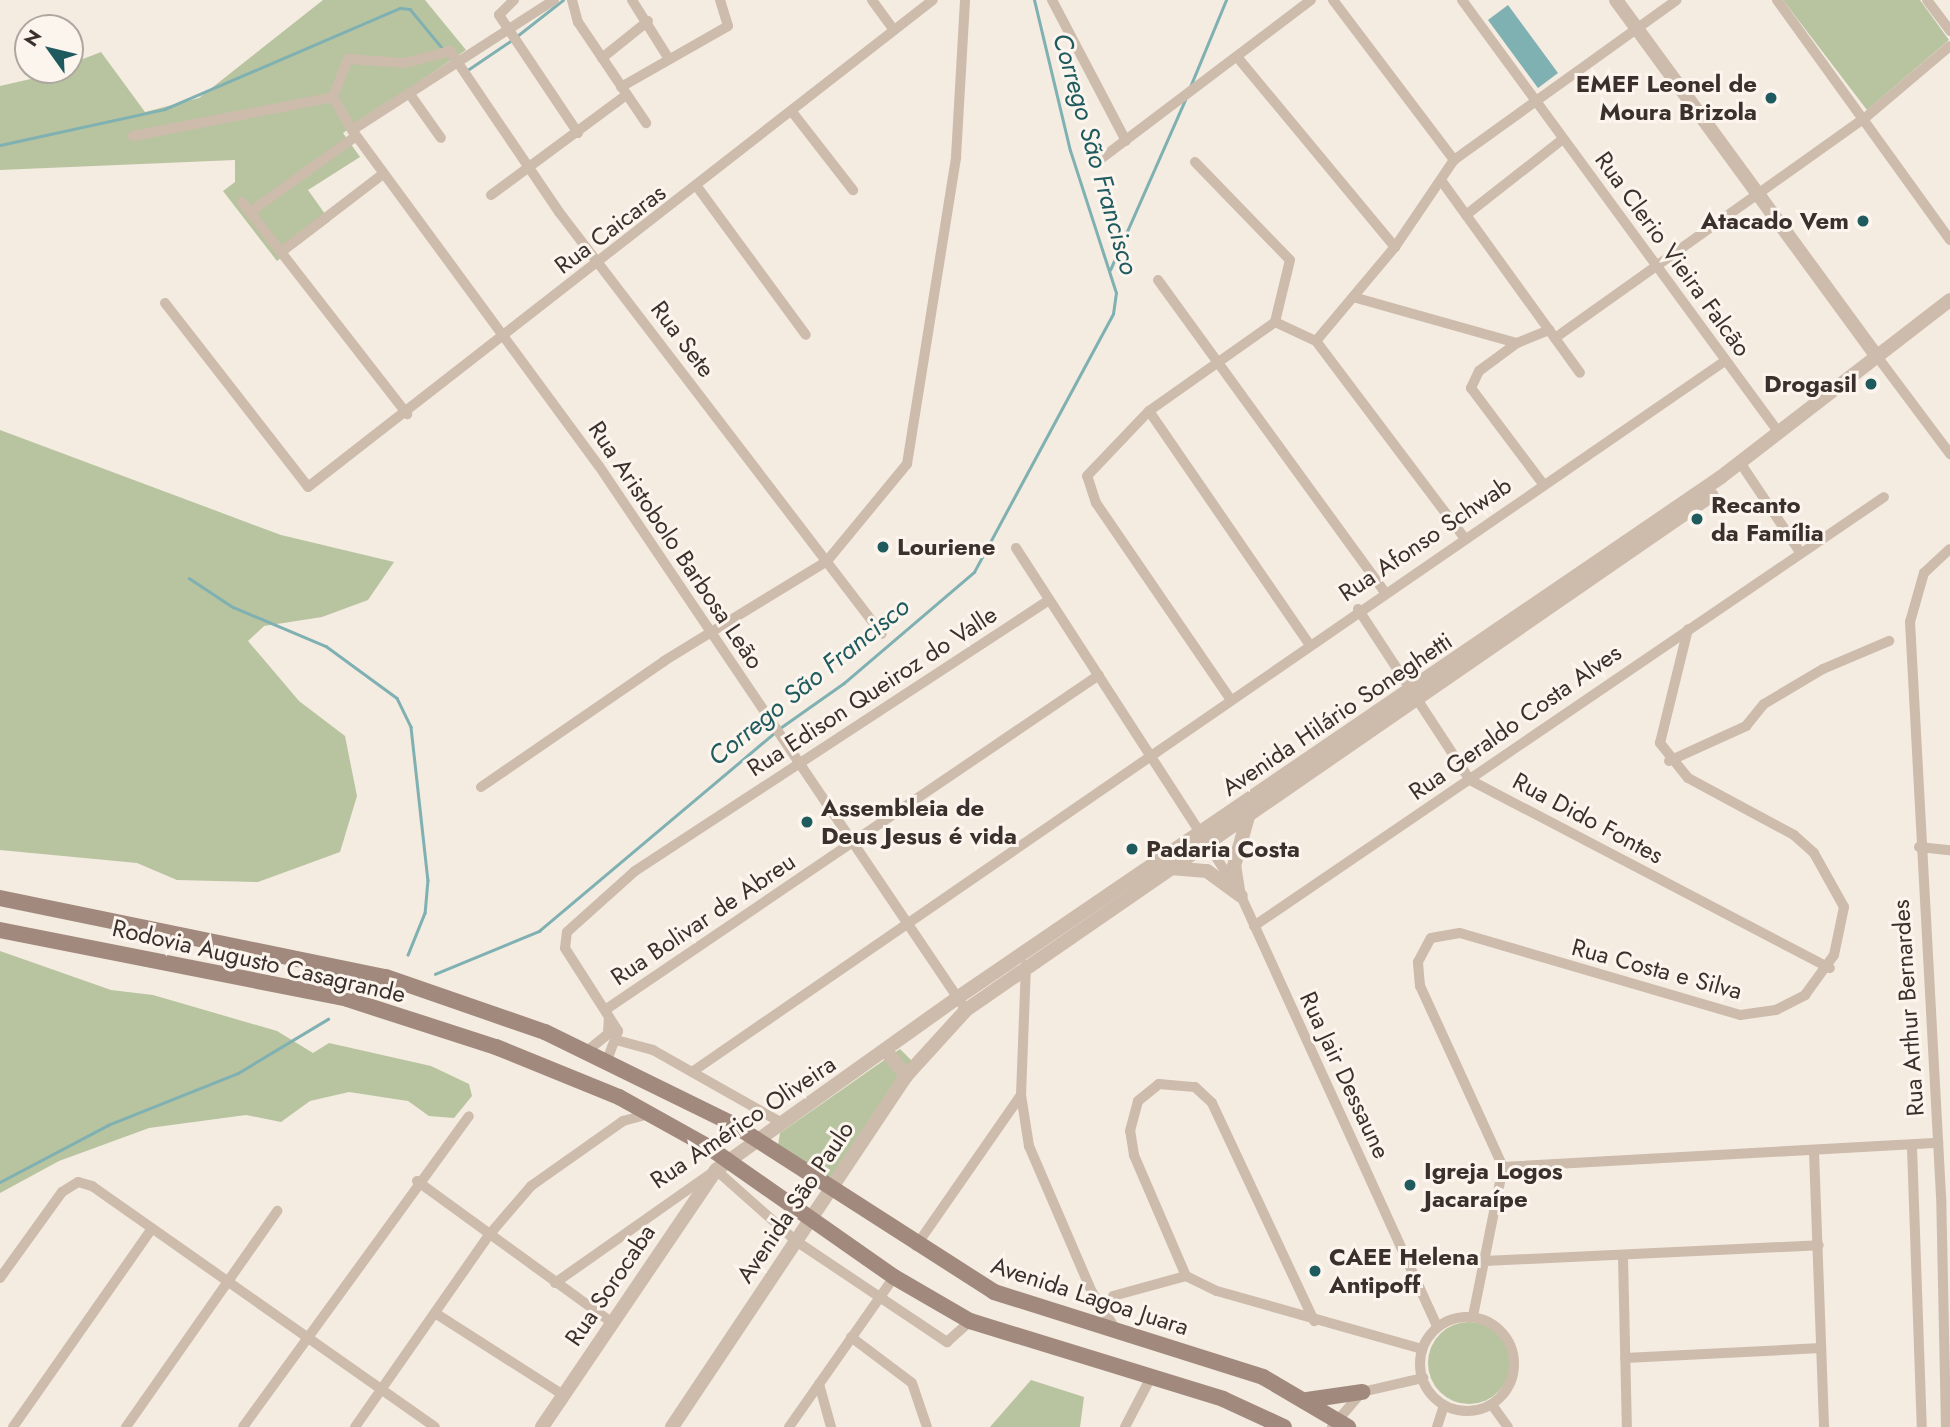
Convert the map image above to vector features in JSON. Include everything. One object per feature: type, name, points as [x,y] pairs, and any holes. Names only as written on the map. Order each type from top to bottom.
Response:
[{"type":"main road","name":"Avenida Lagoa Juara","points":[[0,898],[386,977],[587,1051],[757,1140],[916,1246],[994,1292],[1243,1370],[1307,1400],[1340,1425]]},
{"type":"main road","name":"Rodovia Augusto Casagrande","points":[[0,930],[347,999],[496,1046],[650,1114],[723,1165]]},
{"type":"main road","points":[[723,1165],[894,1277],[970,1321],[1151,1377],[1284,1427]]},
{"type":"main road","points":[[1307,1400],[1356,1397]]},
{"type":"main road","points":[[1340,1425],[1356,1397]]},
{"type":"street","points":[[513,0],[499,11],[578,133]]},
{"type":"street","points":[[250,212],[370,118],[554,0]]},
{"type":"street","points":[[572,0],[578,22],[646,123]]},
{"type":"street","points":[[632,0],[648,21],[668,59]]},
{"type":"street","points":[[491,195],[578,133],[623,92],[668,59],[728,26],[720,0]]},
{"type":"street","points":[[872,0],[894,30]]},
{"type":"street","name":"Rua Caicaras","points":[[165,303],[308,487],[407,414],[698,188],[933,0]]},
{"type":"street","points":[[481,787],[827,561],[910,457],[956,157],[965,0]]},
{"type":"street","points":[[1052,0],[1126,141]]},
{"type":"street","points":[[1098,161],[1238,58],[1311,0]]},
{"type":"street","points":[[1333,0],[1454,160]]},
{"type":"street","name":"Rua Clerio Vieira Falcão","points":[[1462,0],[1652,265],[1777,430]]},
{"type":"street","points":[[1616,0],[1950,454]]},
{"type":"street","points":[[1316,341],[1395,247],[1443,183],[1454,160],[1677,0]]},
{"type":"street","points":[[1777,0],[1865,118],[1950,240]]},
{"type":"street","points":[[1927,0],[1950,32]]},
{"type":"street","points":[[602,58],[648,21]]},
{"type":"street","points":[[1543,484],[1471,388],[1479,371],[1517,343],[1552,334],[1652,265],[1865,118],[1950,46]]},
{"type":"street","points":[[133,136],[333,97],[348,59],[405,63],[447,50],[456,65]]},
{"type":"street","points":[[1238,58],[1395,247]]},
{"type":"street","name":"Rua Sete","points":[[456,65],[599,263],[882,634]]},
{"type":"street","points":[[410,93],[441,138]]},
{"type":"street","name":"Rua Aristobolo Barbosa Leão","points":[[333,97],[383,174],[504,338],[713,633],[783,742],[855,842],[961,1004]]},
{"type":"street","points":[[793,113],[853,190]]},
{"type":"street","points":[[1466,215],[1563,139]]},
{"type":"street","points":[[1195,162],[1290,260],[1275,322],[1149,411],[1089,471],[1096,503],[1231,700]]},
{"type":"street","points":[[281,252],[383,174]]},
{"type":"street","points":[[1443,183],[1580,373]]},
{"type":"street","points":[[698,188],[806,335]]},
{"type":"street","points":[[242,202],[407,414]]},
{"type":"street","points":[[1158,280],[1385,592]]},
{"type":"street","points":[[1353,297],[1517,343]]},
{"type":"street","name":"Avenida Hilário Soneghetti","points":[[961,1004],[1495,640],[1742,464],[1759,443],[1950,300]]},
{"type":"street","points":[[1275,322],[1316,341],[1465,539]]},
{"type":"street","name":"Rua Afonso Schwab","points":[[692,1072],[906,920],[1154,757],[1358,609],[1725,361]]},
{"type":"street","points":[[1149,411],[1309,644]]},
{"type":"street","points":[[1742,464],[1800,552]]},
{"type":"street","name":"Rua Geraldo Costa Alves","points":[[1254,926],[1884,497]]},
{"type":"street","name":"Rua Jair Dessaune","points":[[1016,548],[1047,601],[1207,837],[1240,893],[1437,1327]]},
{"type":"street","name":"Rua Arthur Bernardes","points":[[1947,1426],[1946,1197],[1938,1143],[1919,847],[1910,622],[1917,587],[1950,549]]},
{"type":"street","name":"Rua Edison Queiroz do Valle","points":[[608,1009],[565,948],[567,932],[635,871],[1047,601]]},
{"type":"street","name":"Rua Dido Fontes","points":[[1358,609],[1470,780],[1830,968]]},
{"type":"street","points":[[1688,629],[1659,729],[1669,761],[1746,726],[1764,704],[1823,669],[1889,641]]},
{"type":"street","name":"Rua Bolivar de Abreu","points":[[608,1009],[1099,675]]},
{"type":"street","name":"Avenida Hilário Soneghetti","points":[[1107,904],[1170,868],[1207,837],[1248,817],[1415,696]]},
{"type":"street","name":"Rua Costa e Silva","points":[[1503,1167],[1420,986],[1418,962],[1431,938],[1460,933],[1740,1015],[1776,1010],[1805,995],[1830,968],[1844,907],[1814,853],[1669,761]]},
{"type":"street","points":[[1240,893],[1234,866],[1248,817]]},
{"type":"street","points":[[1919,847],[1950,850]]},
{"type":"street","points":[[1170,868],[1208,871],[1240,893]]},
{"type":"street","points":[[1024,962],[1021,1095],[1029,1146],[1086,1276],[1117,1332]]},
{"type":"street","name":"Rua Américo Oliveira","points":[[555,1283],[757,1140],[961,1004]]},
{"type":"street","name":"Avenida São Paulo","points":[[672,1427],[906,1076],[961,1004]]},
{"type":"street","points":[[607,1060],[614,1035],[608,1009]]},
{"type":"street","points":[[587,1051],[614,1035]]},
{"type":"street","points":[[614,1035],[653,1050],[782,1123]]},
{"type":"street","points":[[887,1052],[906,1076]]},
{"type":"street","points":[[1186,1276],[1134,1156],[1130,1131],[1138,1101],[1159,1084],[1195,1087],[1212,1103],[1314,1321]]},
{"type":"street","points":[[916,1246],[1021,1095]]},
{"type":"street","points":[[355,1427],[489,1235],[567,1156],[623,1121],[650,1114]]},
{"type":"street","points":[[243,1427],[417,1181],[469,1116]]},
{"type":"street","points":[[1473,1316],[1503,1167],[1912,1147],[1938,1143]]},
{"type":"street","name":"Rua Arthur Bernardes","points":[[1912,1147],[1922,1427]]},
{"type":"street","points":[[1814,1152],[1824,1427]]},
{"type":"street","points":[[723,1165],[796,1241],[947,1342],[970,1321]]},
{"type":"street","name":"Rua Sorocaba","points":[[542,1427],[611,1322],[723,1165]]},
{"type":"street","points":[[417,1181],[611,1322]]},
{"type":"street","points":[[0,1278],[62,1192],[78,1182],[435,1427]]},
{"type":"street","points":[[126,1427],[277,1211]]},
{"type":"street","points":[[13,1427],[150,1230]]},
{"type":"street","points":[[1485,1261],[1623,1257],[1819,1245]]},
{"type":"street","points":[[1623,1257],[1627,1427]]},
{"type":"street","points":[[1113,1296],[1186,1276],[1314,1321],[1422,1349]]},
{"type":"street","points":[[789,1427],[894,1277]]},
{"type":"street","points":[[435,1313],[563,1395]]},
{"type":"street","points":[[1473,1316],[1499,1328],[1514,1352],[1513,1374],[1492,1405],[1468,1411],[1444,1406],[1423,1378],[1422,1349],[1437,1327],[1473,1316]]},
{"type":"street","points":[[851,1336],[912,1383],[927,1427]]},
{"type":"street","points":[[1625,1358],[1821,1348]]},
{"type":"street","points":[[1125,1427],[1151,1377]]},
{"type":"street","points":[[1356,1397],[1423,1378]]},
{"type":"street","points":[[818,1384],[831,1427]]},
{"type":"street","points":[[1492,1405],[1508,1427]]},
{"type":"street","points":[[1437,1427],[1444,1406]]},
{"type":"green space","points":[[323,0],[425,0],[466,50],[343,133],[360,157],[308,190],[330,221],[277,261],[223,191],[235,182],[235,160],[0,170],[0,86],[14,83],[84,84],[84,59],[101,52],[145,112],[199,98]]},
{"type":"green space","points":[[1783,0],[1920,0],[1949,40],[1867,110]]},
{"type":"green space","points":[[0,430],[281,535],[394,562],[368,600],[322,617],[264,626],[248,641],[299,701],[345,736],[357,796],[340,852],[258,882],[177,880],[137,863],[0,850]]},
{"type":"green space","points":[[0,951],[111,990],[153,995],[277,1031],[313,1053],[329,1043],[431,1066],[469,1084],[472,1096],[454,1118],[429,1116],[408,1101],[349,1092],[310,1101],[281,1122],[246,1115],[149,1128],[59,1161],[0,1193]]},
{"type":"green space","points":[[900,1049],[912,1061],[830,1178],[778,1145],[780,1133]]},
{"type":"green space","points":[[1469,1322],[1485,1325],[1498,1334],[1507,1347],[1510,1363],[1507,1379],[1498,1392],[1485,1401],[1469,1404],[1453,1401],[1440,1392],[1431,1379],[1428,1363],[1431,1347],[1440,1334],[1453,1325]]},
{"type":"green space","points":[[1031,1380],[1084,1397],[1080,1427],[990,1427]]},
{"type":"water","points":[[1508,5],[1558,73],[1538,88],[1488,20]]},
{"type":"waterway","points":[[517,36],[563,0]]},
{"type":"waterway","name":"Corrego São Francisco","points":[[780,728],[844,683],[974,572],[1113,314],[1116,293],[1070,151],[1034,0]]},
{"type":"waterway","points":[[1190,87],[1226,0]]},
{"type":"waterway","points":[[0,145],[165,109],[400,8],[410,9],[443,49]]},
{"type":"waterway","points":[[469,69],[512,40]]},
{"type":"waterway","points":[[1110,270],[1185,100]]},
{"type":"waterway","points":[[189,578],[233,607],[326,646],[397,698],[411,727],[428,880],[425,913],[408,955]]},
{"type":"waterway","name":"Corrego São Francisco","points":[[435,974],[539,931],[775,732]]},
{"type":"waterway","points":[[0,1182],[108,1125],[238,1073],[328,1019]]},
{"type":"place","name":"EMEF Leonel de Moura Brizola","points":[[1771,98]]},
{"type":"place","name":"Atacado Vem","points":[[1863,221]]},
{"type":"place","name":"Drogasil","points":[[1871,384]]},
{"type":"place","name":"Recanto da Família","points":[[1697,519]]},
{"type":"place","name":"Louriene","points":[[883,547]]},
{"type":"place","name":"Assembleia de Deus Jesus é vida","points":[[807,822]]},
{"type":"place","name":"Padaria Costa","points":[[1132,849]]},
{"type":"place","name":"Igreja Logos Jacaraípe","points":[[1410,1185]]},
{"type":"place","name":"CAEE Helena Antipoff","points":[[1315,1271]]}]
